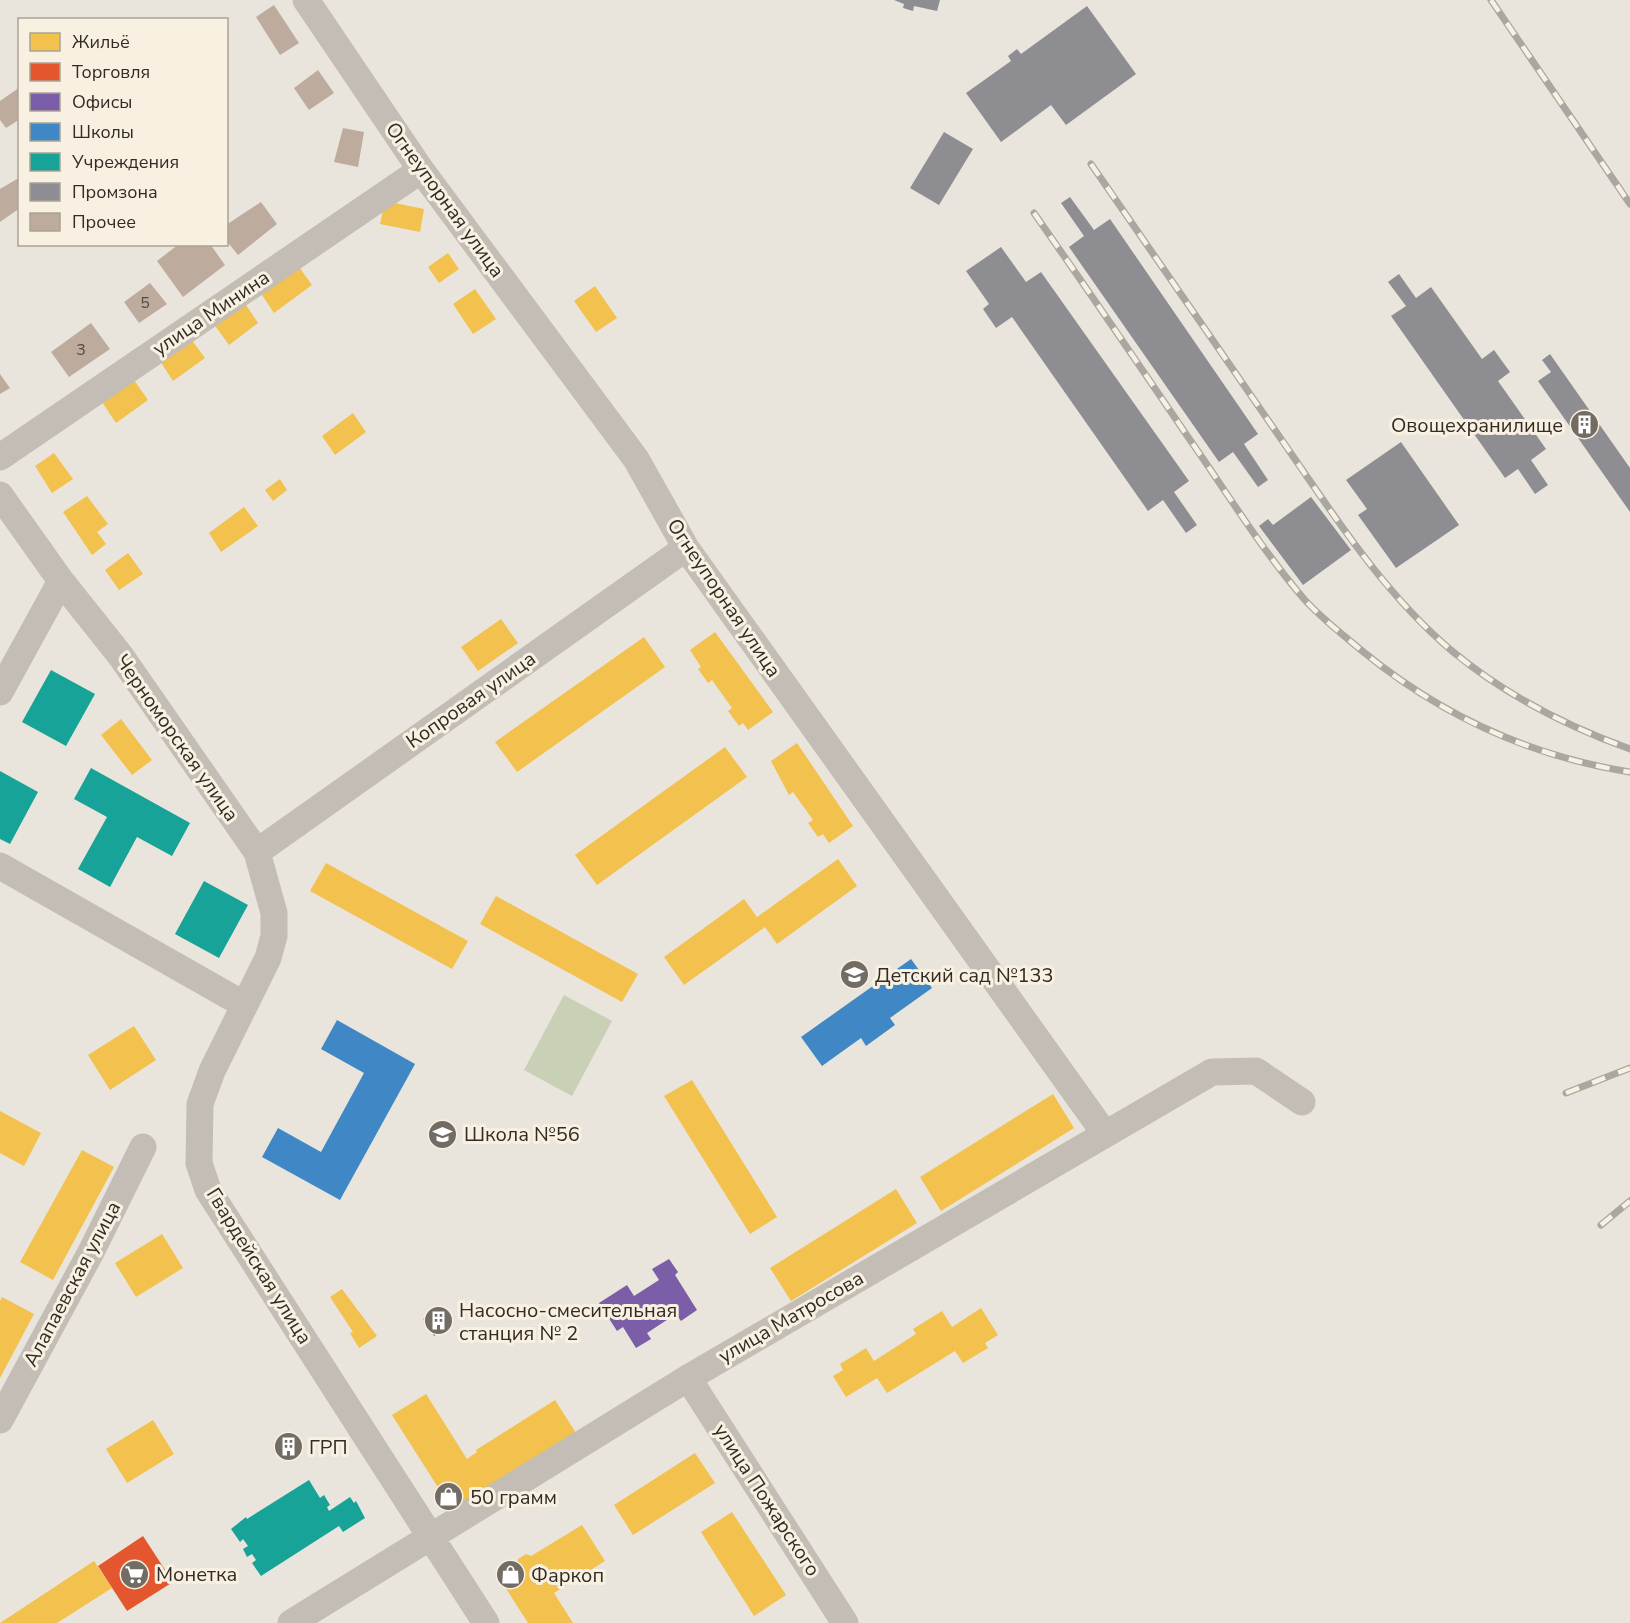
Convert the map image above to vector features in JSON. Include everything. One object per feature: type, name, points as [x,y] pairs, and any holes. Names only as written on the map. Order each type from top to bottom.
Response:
[{"type":"street","name":"Огнеупорная улица","points":[[306,0],[421,170],[636,459],[686,548],[1105,1134]]},
{"type":"street","name":"улица Минина","points":[[0,457],[421,170]]},
{"type":"street","name":"Черноморская улица","points":[[0,495],[61,581],[120,655],[257,852],[274,913],[273,936],[268,958],[243,1004]]},
{"type":"street","name":"Копровая улица","points":[[257,852],[686,548]]},
{"type":"street","points":[[0,692],[61,581]]},
{"type":"street","points":[[0,866],[243,1004]]},
{"type":"street","name":"Гвардейская улица","points":[[243,1004],[200,1104],[199,1163],[208,1190],[486,1623]]},
{"type":"street","name":"улица Матросова","points":[[291,1623],[688,1377],[1212,1072],[1256,1071],[1302,1102]]},
{"type":"street","name":"Алапаевская улица","points":[[0,1420],[91,1252],[143,1147]]},
{"type":"street","name":"улица Пожарского","points":[[688,1377],[845,1623]]},
{"type":"green space","points":[[564,995],[612,1021],[572,1096],[524,1070]]},
{"type":"building: Жильё","points":[[385,201],[424,209],[420,232],[380,224]]},
{"type":"building: Жильё","points":[[448,253],[459,269],[439,283],[428,267]]},
{"type":"building: Жильё","points":[[297,264],[312,285],[274,313],[260,292]]},
{"type":"building: Жильё","points":[[595,286],[617,318],[596,332],[574,301]]},
{"type":"building: Жильё","points":[[475,289],[496,319],[473,334],[453,304]]},
{"type":"building: Жильё","points":[[244,302],[258,323],[229,345],[213,323]]},
{"type":"building: Жильё","points":[[191,339],[205,358],[173,381],[160,361]]},
{"type":"building: Жильё","points":[[134,380],[148,400],[116,423],[102,402]]},
{"type":"building: Жильё","points":[[353,413],[366,432],[335,455],[322,436]]},
{"type":"building: Жильё","points":[[54,453],[73,479],[52,493],[35,466]]},
{"type":"building: Жильё","points":[[280,479],[287,490],[273,501],[265,490]]},
{"type":"building: Жильё","points":[[87,496],[108,524],[97,532],[106,544],[92,555],[63,512]]},
{"type":"building: Жильё","points":[[244,507],[258,526],[221,552],[209,533]]},
{"type":"building: Жильё","points":[[128,553],[143,574],[119,590],[105,570]]},
{"type":"building: Жильё","points":[[501,619],[518,643],[478,671],[461,647]]},
{"type":"building: Жильё","points":[[715,632],[773,712],[748,730],[743,723],[739,726],[728,711],[732,708],[712,680],[708,683],[698,669],[701,667],[690,650]]},
{"type":"building: Жильё","points":[[644,637],[665,667],[517,772],[495,742]]},
{"type":"building: Жильё","points":[[121,719],[152,760],[132,775],[101,735]]},
{"type":"building: Жильё","points":[[797,743],[853,826],[829,843],[823,834],[818,837],[808,823],[813,820],[793,792],[789,795],[771,761]]},
{"type":"building: Жильё","points":[[725,747],[747,777],[597,885],[575,855]]},
{"type":"building: Жильё","points":[[838,859],[857,886],[777,944],[765,927],[684,985],[664,957],[744,899],[757,917]]},
{"type":"building: Жильё","points":[[326,863],[468,941],[452,969],[310,891]]},
{"type":"building: Жильё","points":[[496,896],[638,974],[622,1002],[480,924]]},
{"type":"building: Жильё","points":[[134,1026],[156,1060],[110,1090],[88,1055]]},
{"type":"building: Жильё","points":[[692,1080],[777,1217],[750,1234],[664,1096]]},
{"type":"building: Жильё","points":[[1053,1094],[1074,1128],[941,1211],[920,1177]]},
{"type":"building: Жильё","points":[[0,1111],[41,1133],[24,1166],[0,1153]]},
{"type":"building: Жильё","points":[[82,1150],[114,1167],[53,1280],[20,1262]]},
{"type":"building: Жильё","points":[[896,1189],[917,1223],[791,1301],[770,1268]]},
{"type":"building: Жильё","points":[[162,1234],[183,1268],[136,1297],[115,1263]]},
{"type":"building: Жильё","points":[[342,1289],[377,1336],[359,1348],[350,1333],[353,1332],[330,1297]]},
{"type":"building: Жильё","points":[[2,1297],[34,1314],[0,1378],[0,1301]]},
{"type":"building: Жильё","points":[[981,1308],[998,1335],[985,1343],[988,1348],[963,1363],[955,1351],[887,1393],[877,1378],[846,1397],[833,1376],[843,1370],[840,1364],[866,1348],[874,1361],[916,1334],[913,1329],[942,1311],[952,1327]]},
{"type":"building: Жильё","points":[[426,1394],[467,1459],[477,1452],[476,1450],[555,1400],[576,1433],[453,1511],[392,1415]]},
{"type":"building: Жильё","points":[[153,1420],[174,1454],[127,1483],[106,1449]]},
{"type":"building: Жильё","name":"ГРП","points":[[287,1437],[297,1451],[288,1457],[278,1443]]},
{"type":"building: Жильё","points":[[695,1453],[715,1483],[633,1535],[614,1505]]},
{"type":"building: Жильё","points":[[732,1512],[786,1595],[754,1616],[701,1532]]},
{"type":"building: Жильё","points":[[582,1525],[605,1561],[554,1593],[573,1623],[528,1623],[498,1576],[516,1565],[518,1559],[526,1554],[531,1556]]},
{"type":"building: Жильё","points":[[94,1561],[112,1588],[57,1623],[0,1623]]},
{"type":"building: Торговля","name":"Монетка","points":[[143,1536],[173,1582],[127,1611],[98,1566]]},
{"type":"building: Офисы","points":[[669,1259],[678,1272],[675,1275],[697,1310],[681,1321],[676,1314],[647,1333],[651,1339],[636,1348],[623,1327],[617,1331],[599,1303],[627,1285],[634,1296],[659,1280],[652,1269]]},
{"type":"building: Школы","points":[[911,959],[932,988],[890,1018],[895,1025],[866,1046],[861,1038],[822,1066],[801,1037]]},
{"type":"building: Школы","points":[[337,1020],[415,1064],[340,1200],[262,1157],[278,1128],[321,1152],[364,1073],[321,1049]]},
{"type":"building: Школы","name":"Насосно-смесительная станция № 2","points":[[441,1307],[453,1324],[434,1336],[423,1319]]},
{"type":"building: Учреждения","points":[[51,670],[95,694],[66,746],[22,722]]},
{"type":"building: Учреждения","points":[[91,768],[190,823],[172,856],[137,837],[110,887],[78,869],[107,817],[74,799]]},
{"type":"building: Учреждения","points":[[0,771],[38,792],[10,844],[0,839]]},
{"type":"building: Учреждения","points":[[204,881],[248,905],[219,958],[175,934]]},
{"type":"building: Учреждения","points":[[309,1480],[320,1498],[324,1495],[330,1505],[327,1507],[329,1511],[350,1497],[354,1503],[356,1501],[365,1518],[343,1532],[339,1526],[261,1576],[252,1563],[256,1560],[252,1554],[247,1557],[243,1549],[248,1546],[243,1539],[240,1542],[231,1529],[246,1517],[247,1519]]},
{"type":"building: Промзона","points":[[894,0],[940,0],[937,11],[914,6],[913,11],[903,8],[904,4]]},
{"type":"building: Промзона","points":[[1087,6],[1136,74],[1066,125],[1051,105],[1001,142],[966,93],[1011,61],[1008,56],[1017,49],[1021,54]]},
{"type":"building: Промзона","points":[[944,132],[973,149],[939,205],[910,188]]},
{"type":"building: Промзона","points":[[1070,197],[1094,230],[1110,219],[1258,434],[1244,444],[1268,480],[1258,487],[1233,452],[1219,462],[1069,247],[1084,236],[1061,203]]},
{"type":"building: Промзона","points":[[1001,247],[1026,282],[1041,272],[1189,481],[1174,492],[1197,525],[1186,533],[1163,500],[1148,511],[1012,317],[996,328],[983,309],[989,304],[966,271]]},
{"type":"building: Промзона","points":[[1399,274],[1416,298],[1431,287],[1482,359],[1494,350],[1510,372],[1498,381],[1546,449],[1531,460],[1548,485],[1535,494],[1518,469],[1505,478],[1391,316],[1406,306],[1388,282]]},
{"type":"building: Промзона","name":"Овощехранилище","points":[[1550,354],[1630,468],[1630,512],[1538,381],[1551,372],[1542,360]]},
{"type":"building: Промзона","points":[[1401,442],[1459,525],[1396,568],[1358,515],[1367,509],[1346,480]]},
{"type":"building: Промзона","points":[[1311,497],[1351,550],[1303,585],[1259,526],[1268,519],[1273,525]]},
{"type":"building: Прочее","points":[[274,5],[299,43],[280,55],[256,17]]},
{"type":"building: Прочее","points":[[318,70],[334,93],[309,110],[294,88]]},
{"type":"building: Прочее","points":[[18,88],[18,120],[6,128],[0,120],[0,101]]},
{"type":"building: Прочее","points":[[343,128],[364,132],[358,167],[334,162]]},
{"type":"building: Прочее","points":[[18,180],[18,209],[0,222],[0,189]]},
{"type":"building: Прочее","points":[[261,202],[277,224],[238,255],[228,242],[228,224]]},
{"type":"building: Прочее","points":[[176,246],[211,246],[225,265],[183,297],[157,261]]},
{"type":"building: Прочее","points":[[150,283],[167,304],[139,323],[124,302]]},
{"type":"building: Прочее","points":[[91,323],[110,349],[69,377],[51,352]]},
{"type":"building: Прочее","points":[[0,374],[10,388],[0,394]]},
{"type":"railway","points":[[1491,0],[1630,204]]},
{"type":"railway","points":[[1091,164],[1338,521],[1380,577],[1403,603],[1452,651],[1514,695],[1582,730],[1630,749]]},
{"type":"railway","points":[[1034,213],[1258,540],[1288,580],[1317,613],[1391,673],[1454,713],[1521,744],[1593,765],[1630,772]]},
{"type":"railway","points":[[1566,1093],[1630,1068]]},
{"type":"railway","points":[[1601,1225],[1630,1201]]},
{"type":"place","name":"Овощехранилище","points":[[1584,425]]},
{"type":"place","name":"Детский сад №133","points":[[854,975]]},
{"type":"place","name":"Школа №56","points":[[443,1134]]},
{"type":"place","name":"Насосно-смесительная станция № 2","points":[[438,1321]]},
{"type":"place","name":"ГРП","points":[[288,1447]]},
{"type":"place","name":"50 грамм","points":[[449,1497]]},
{"type":"place","name":"Монетка","points":[[135,1574]]},
{"type":"place","name":"Фаркоп","points":[[510,1575]]}]
